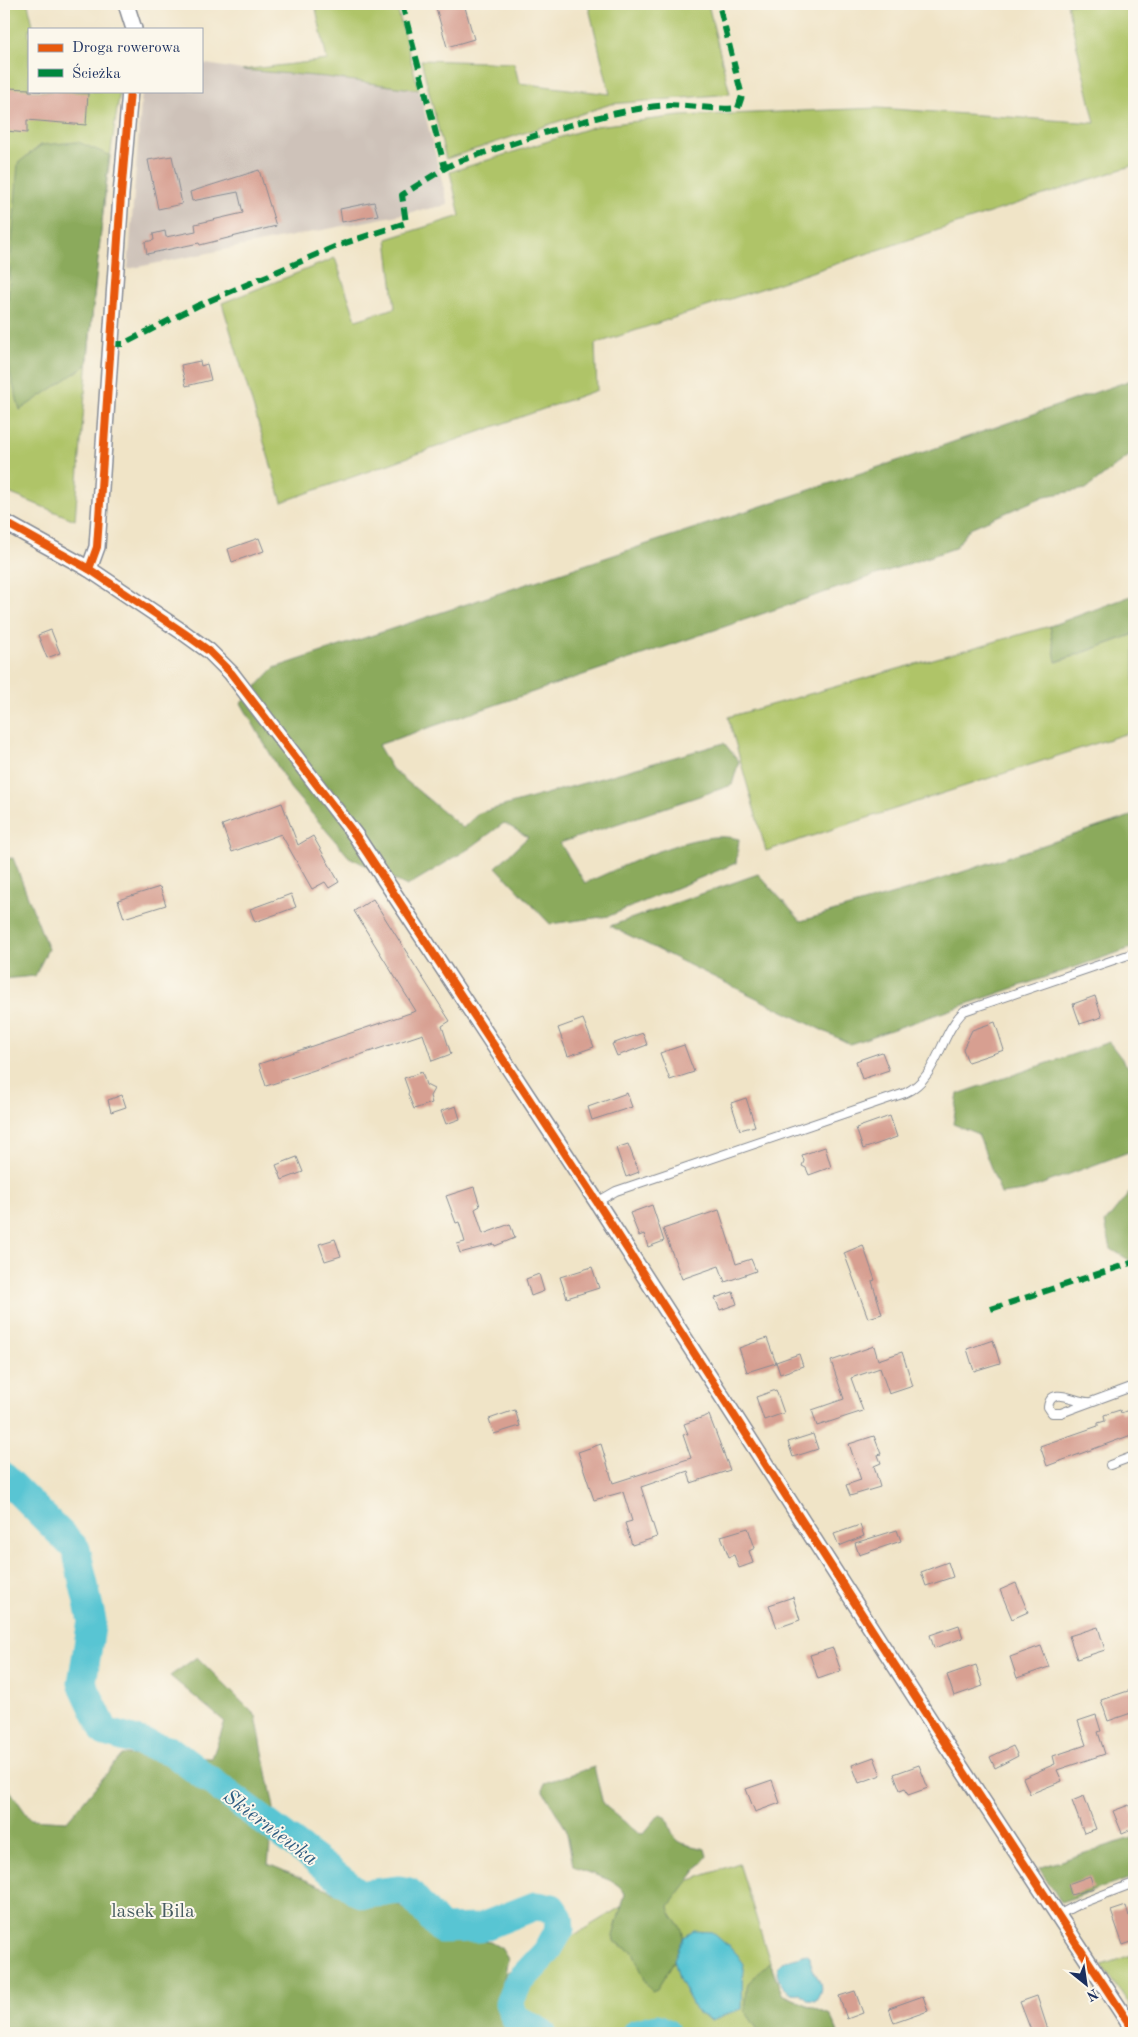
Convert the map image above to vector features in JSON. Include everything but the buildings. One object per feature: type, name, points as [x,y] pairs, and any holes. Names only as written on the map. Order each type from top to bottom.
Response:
[{"type":"street","points":[[126,4],[134,28]]},
{"type":"street","points":[[89,569],[97,547],[130,92]]},
{"type":"street","points":[[4,522],[89,569],[209,651],[231,673],[356,836],[597,1202],[926,1714],[1134,2031]]},
{"type":"lane","points":[[597,1202],[616,1191],[905,1093],[918,1086],[927,1075],[954,1023],[964,1011],[1134,953]]},
{"type":"lane","points":[[1088,1402],[1134,1386]]},
{"type":"lane","points":[[1110,1465],[1134,1456]]},
{"type":"lane","points":[[1058,1915],[1079,1904],[1134,1883]]},
{"type":"shaded area","points":[[202,63],[242,70],[326,77],[419,90],[448,205],[128,269],[142,92],[202,92]]},
{"type":"green space","points":[[4,4],[28,4],[34,28],[28,28],[28,92],[120,92],[99,251],[75,520],[4,491]]},
{"type":"green space","points":[[315,4],[396,4],[419,90],[326,77],[242,70],[327,60]]},
{"type":"green space","points":[[588,4],[708,4],[730,94],[611,104],[446,159],[421,60],[514,63],[519,83],[610,94]]},
{"type":"green space","points":[[1067,4],[1134,4],[1134,165],[595,344],[597,390],[282,502],[222,303],[335,258],[356,320],[395,308],[387,239],[460,216],[450,172],[596,126],[680,116],[878,108],[1095,123]]},
{"type":"green space","points":[[78,142],[109,155],[87,365],[20,410],[4,352],[18,163],[41,145]]},
{"type":"green space","points":[[1134,379],[1134,452],[1086,489],[1045,496],[970,528],[955,548],[378,745],[392,769],[463,828],[479,813],[724,743],[739,761],[732,785],[560,843],[585,883],[640,858],[682,843],[703,838],[722,837],[739,839],[736,863],[609,916],[550,924],[496,867],[528,837],[504,823],[470,848],[407,886],[349,857],[290,788],[241,703],[274,668],[930,450]]},
{"type":"green space","points":[[1134,595],[1134,629],[1132,635],[1056,662],[1050,626]]},
{"type":"green space","points":[[1050,626],[1057,662],[1132,635],[1134,629],[1134,731],[766,851],[728,717]]},
{"type":"green space","points":[[1134,815],[1134,947],[850,1044],[610,926],[758,874],[801,921],[911,889]]},
{"type":"green space","points":[[13,858],[48,949],[35,976],[4,979],[4,859]]},
{"type":"green space","points":[[1109,1042],[1132,1072],[1134,1072],[1134,1150],[1024,1191],[1001,1194],[978,1134],[953,1124],[958,1094]]},
{"type":"green space","points":[[1134,1187],[1134,1263],[1111,1249],[1105,1223]]},
{"type":"green space","name":"lasek Bila","points":[[197,1657],[256,1716],[274,1808],[268,1864],[365,1905],[378,1902],[399,1905],[430,1923],[446,1937],[490,1942],[501,1948],[508,1959],[501,1992],[513,2033],[4,2033],[4,1782],[30,1819],[67,1821],[122,1755],[212,1758],[225,1722],[170,1676]]},
{"type":"green space","points":[[594,1767],[603,1804],[638,1833],[643,1834],[660,1814],[666,1816],[672,1832],[678,1841],[705,1849],[707,1856],[669,1906],[671,1914],[682,1929],[683,1938],[678,1953],[669,1969],[657,1989],[652,1991],[648,1987],[633,1952],[614,1941],[613,1936],[625,1894],[615,1883],[585,1872],[573,1865],[566,1829],[543,1791],[544,1783]]},
{"type":"green space","points":[[1134,1837],[1134,1877],[1061,1902],[1039,1868]]},
{"type":"green space","points":[[739,1863],[782,1994],[830,2015],[838,2033],[512,2033],[496,1977],[533,1960],[662,1882],[665,1889]]},
{"type":"green space","points":[[1134,1954],[1134,2011],[1102,1965]]},
{"type":"green space","points":[[770,1962],[782,1994],[830,2015],[838,2033],[760,2033],[745,2011],[747,1987],[748,1983]]},
{"type":"water","points":[[694,1931],[712,1932],[737,1954],[744,1964],[742,2009],[711,2020],[697,2013],[679,1979],[674,1959],[684,1937]]},
{"type":"water","points":[[806,1954],[810,1957],[821,1989],[815,2001],[809,2000],[800,1993],[789,1992],[782,1985],[777,1972],[780,1964],[783,1962]]},
{"type":"waterway","name":"Skierniewka","points":[[4,1477],[76,1549],[92,1621],[82,1683],[105,1732],[171,1751],[358,1892],[367,1894],[399,1890],[409,1892],[441,1929],[479,1928],[535,1906],[552,1908],[559,1918],[560,1929],[546,1953],[518,1983],[509,2003],[515,2018],[542,2033]]},
{"type":"waterway","name":"Skierniewka","points":[[636,2033],[657,2028],[666,2033]]},
{"type":"marked path","points":[[402,4],[445,168]]},
{"type":"marked path","points":[[111,344],[123,344],[197,306],[339,245],[406,223],[402,195],[456,162],[556,129],[633,110],[668,105],[718,109],[738,108],[742,96],[719,4]]},
{"type":"marked path","points":[[991,1309],[1134,1262]]},
{"type":"cycle path","points":[[89,569],[97,547],[130,92]]},
{"type":"cycle path","points":[[4,522],[89,569],[209,651],[231,673],[356,836],[597,1202],[937,1731],[1134,2031]]}]
